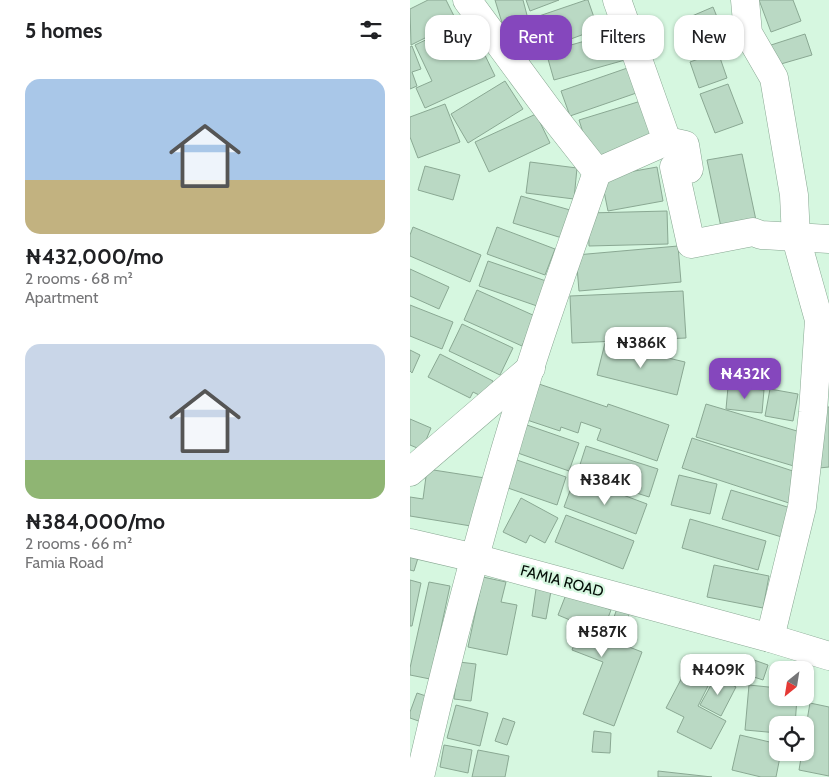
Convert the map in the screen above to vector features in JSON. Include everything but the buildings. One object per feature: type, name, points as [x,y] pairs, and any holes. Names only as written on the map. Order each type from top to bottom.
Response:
[{"type":"street","points":[[467,0],[549,111],[597,172]]},
{"type":"street","points":[[616,0],[667,141]]},
{"type":"street","points":[[745,0],[748,33],[774,78],[794,195],[796,238],[819,320],[814,403],[802,508],[770,638]]},
{"type":"street","points":[[420,777],[436,707],[494,488],[531,368],[597,172],[667,141],[685,145],[689,170],[674,167],[691,244],[753,232],[762,235],[829,239]]},
{"type":"street","points":[[410,472],[531,368]]},
{"type":"street","name":"FAMIA ROAD","points":[[410,543],[475,558],[770,638],[829,656]]}]
